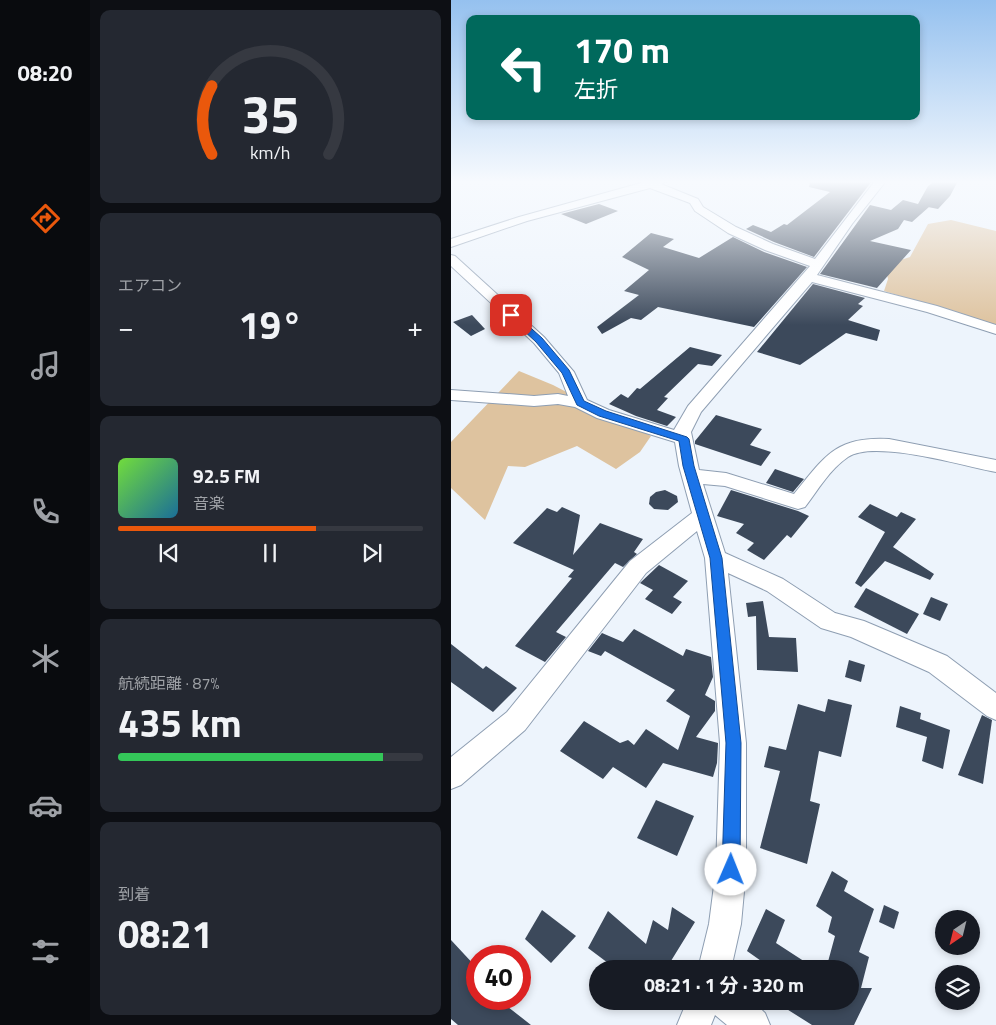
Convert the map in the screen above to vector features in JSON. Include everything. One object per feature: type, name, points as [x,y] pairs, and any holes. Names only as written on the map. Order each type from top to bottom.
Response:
[{"type":"street","points":[[451,243],[494,229]]},
{"type":"street","points":[[730,229],[814,270],[996,330]]},
{"type":"street","points":[[716,960],[725,924],[731,870],[733,743],[716,558],[691,476],[682,432],[694,410],[814,270],[843,229]]},
{"type":"street","points":[[451,259],[539,340],[566,372],[580,403]]},
{"type":"street","points":[[451,396],[534,401],[558,399],[580,403],[603,414],[684,439]]},
{"type":"street","points":[[691,476],[726,480],[798,502],[826,467],[841,453],[855,446],[871,444],[889,445],[996,466]]},
{"type":"street","points":[[451,775],[516,721],[637,567],[703,515]]},
{"type":"street","points":[[716,558],[775,585],[829,621],[856,628],[938,664],[996,708]]},
{"type":"street","points":[[693,1025],[700,1010]]},
{"type":"street","points":[[736,1010],[753,1025]]},
{"type":"shaded area","points":[[925,229],[987,229],[996,231],[996,326],[884,291],[888,279],[885,265],[910,257]]},
{"type":"shaded area","points":[[519,371],[553,385],[651,436],[640,452],[616,469],[577,446],[525,467],[508,466],[485,520],[451,488],[451,442]]},
{"type":"building","points":[[746,229],[763,229],[771,232],[776,229],[835,229],[814,257]]},
{"type":"building","points":[[853,229],[898,229],[870,241],[911,250],[877,288],[820,274]]},
{"type":"building","points":[[651,233],[674,239],[663,247],[699,258],[733,237],[764,252],[807,267],[754,327],[658,307],[641,320],[631,318],[602,334],[597,327],[639,295],[624,291],[649,270],[622,257]]},
{"type":"building","points":[[813,284],[865,298],[858,304],[863,306],[848,320],[880,330],[877,341],[846,333],[800,365],[757,352]]},
{"type":"building","points":[[472,315],[485,329],[471,336],[453,322]]},
{"type":"building","points":[[690,347],[722,355],[712,366],[698,364],[664,397],[668,398],[657,410],[676,417],[667,426],[636,416],[609,404],[621,394],[628,398],[637,388],[640,389]]},
{"type":"building","points":[[716,415],[762,429],[750,445],[771,452],[761,466],[695,444],[695,441]]},
{"type":"building","points":[[775,469],[804,479],[793,492],[766,483]]},
{"type":"building","points":[[665,490],[677,496],[678,502],[668,510],[654,509],[649,504],[650,497],[656,492]]},
{"type":"building","points":[[731,490],[809,516],[791,538],[787,535],[764,560],[747,550],[754,543],[736,533],[744,524],[717,516]]},
{"type":"building","points":[[870,504],[897,517],[901,512],[916,519],[893,547],[934,574],[930,580],[885,561],[861,587],[855,583],[885,532],[858,517]]},
{"type":"building","points":[[562,507],[580,515],[573,555],[600,523],[643,539],[634,552],[637,554],[623,567],[615,563],[556,632],[566,637],[545,662],[515,646],[572,578],[568,577],[574,570],[513,543],[547,508],[557,512]]},
{"type":"building","points":[[659,565],[688,581],[673,597],[682,602],[672,614],[645,599],[653,590],[640,583]]},
{"type":"building","points":[[866,588],[919,614],[907,634],[854,607]]},
{"type":"building","points":[[931,597],[948,604],[940,621],[923,614]]},
{"type":"building","points":[[763,601],[769,637],[796,638],[798,672],[757,670],[756,616],[748,617],[746,603]]},
{"type":"building","points":[[634,629],[683,656],[686,649],[711,657],[713,677],[705,695],[715,701],[715,711],[696,737],[718,743],[717,763],[713,777],[663,763],[646,788],[613,767],[603,779],[560,751],[584,721],[620,743],[628,740],[634,745],[646,729],[678,750],[690,716],[666,701],[675,690],[605,651],[601,656],[588,651],[602,633],[623,642]]},
{"type":"building","points":[[451,644],[483,669],[486,666],[517,688],[493,712],[451,682]]},
{"type":"building","points":[[849,660],[865,665],[861,682],[845,677]]},
{"type":"building","points":[[828,699],[852,705],[841,757],[819,751],[810,801],[820,804],[807,864],[760,848],[780,771],[764,767],[769,746],[786,750],[798,704],[825,712]]},
{"type":"building","points":[[900,706],[921,713],[920,719],[950,730],[943,769],[922,761],[927,737],[896,727]]},
{"type":"building","points":[[982,715],[992,720],[983,784],[958,775]]},
{"type":"building","points":[[656,800],[694,816],[677,856],[637,838]]},
{"type":"building","points":[[832,871],[848,881],[844,891],[874,909],[859,952],[869,957],[861,988],[872,988],[854,1025],[812,1025],[788,1010],[859,1010],[859,960],[828,960],[835,936],[828,932],[832,917],[816,906]]},
{"type":"building","points":[[884,905],[899,912],[894,929],[879,922]]},
{"type":"building","points":[[672,907],[695,922],[672,960],[604,960],[588,948],[608,911],[646,944],[653,920],[668,930]]},
{"type":"building","points":[[766,909],[785,920],[776,943],[802,960],[760,960],[747,951]]},
{"type":"building","points":[[542,910],[576,936],[551,963],[525,939]]},
{"type":"building","points":[[451,940],[466,956],[466,1010],[512,1010],[531,1025],[458,1025],[451,1019]]},
{"type":"route","points":[[511,315],[539,340],[566,372],[580,403],[603,414],[684,439],[688,466],[716,558],[733,743],[731,870]]}]
